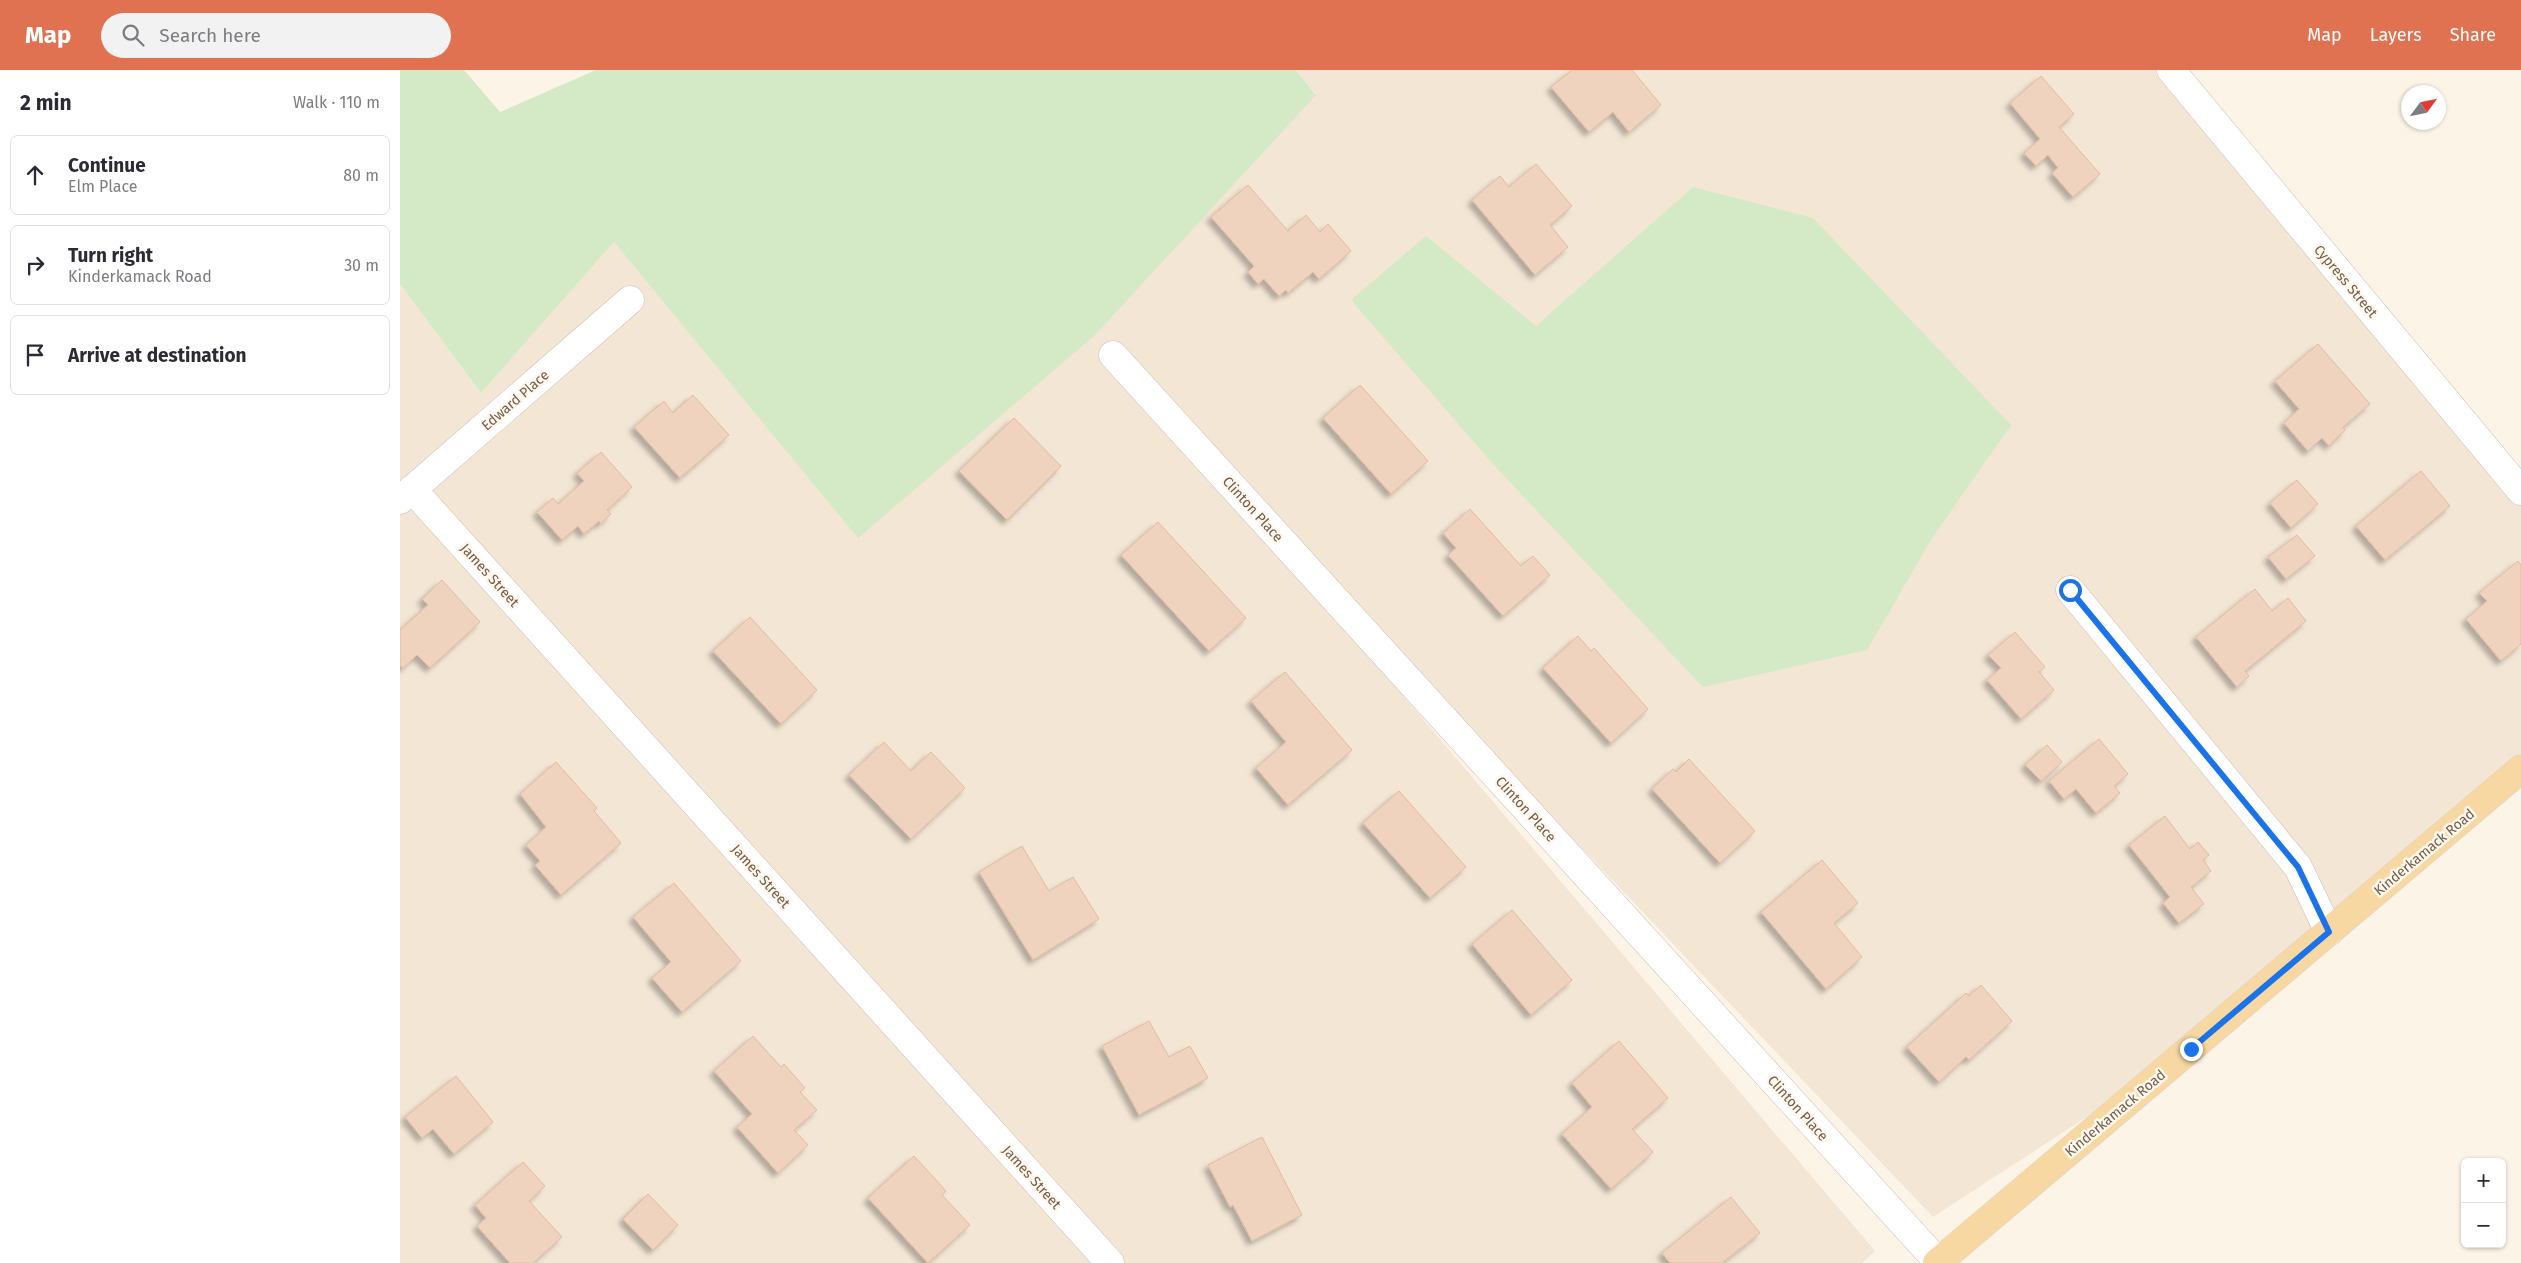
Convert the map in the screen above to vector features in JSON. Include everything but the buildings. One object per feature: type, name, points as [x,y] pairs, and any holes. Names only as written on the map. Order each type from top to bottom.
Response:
[{"type":"main road","name":"Kinderkamack Road","points":[[1938,1263],[2521,769]]},
{"type":"street","name":"Cypress Street","points":[[2171,70],[2521,491]]},
{"type":"street","name":"Edward Place","points":[[406,495],[630,300]]},
{"type":"street","name":"Clinton Place","points":[[1113,355],[1938,1263]]},
{"type":"street","name":"James Street","points":[[406,495],[1110,1263]]},
{"type":"street","points":[[2070,590],[2298,867],[2329,932]]},
{"type":"shaded area","points":[[1296,70],[2171,70],[2521,491],[2521,769],[2191,1049],[1933,1217],[1122,365],[1875,1251],[1862,1263],[400,1263],[400,284],[481,393],[614,242],[858,537],[1316,94]]},
{"type":"green space","points":[[400,70],[464,70],[500,112],[596,70],[1296,70],[1316,95],[1095,335],[858,538],[614,242],[481,393],[400,284]]},
{"type":"green space","points":[[1693,187],[1813,218],[2011,425],[1932,538],[1867,650],[1703,687],[1493,464],[1351,300],[1426,236],[1536,326]]},
{"type":"route","points":[[2070,590],[2298,867],[2329,932],[2191,1049]]}]
